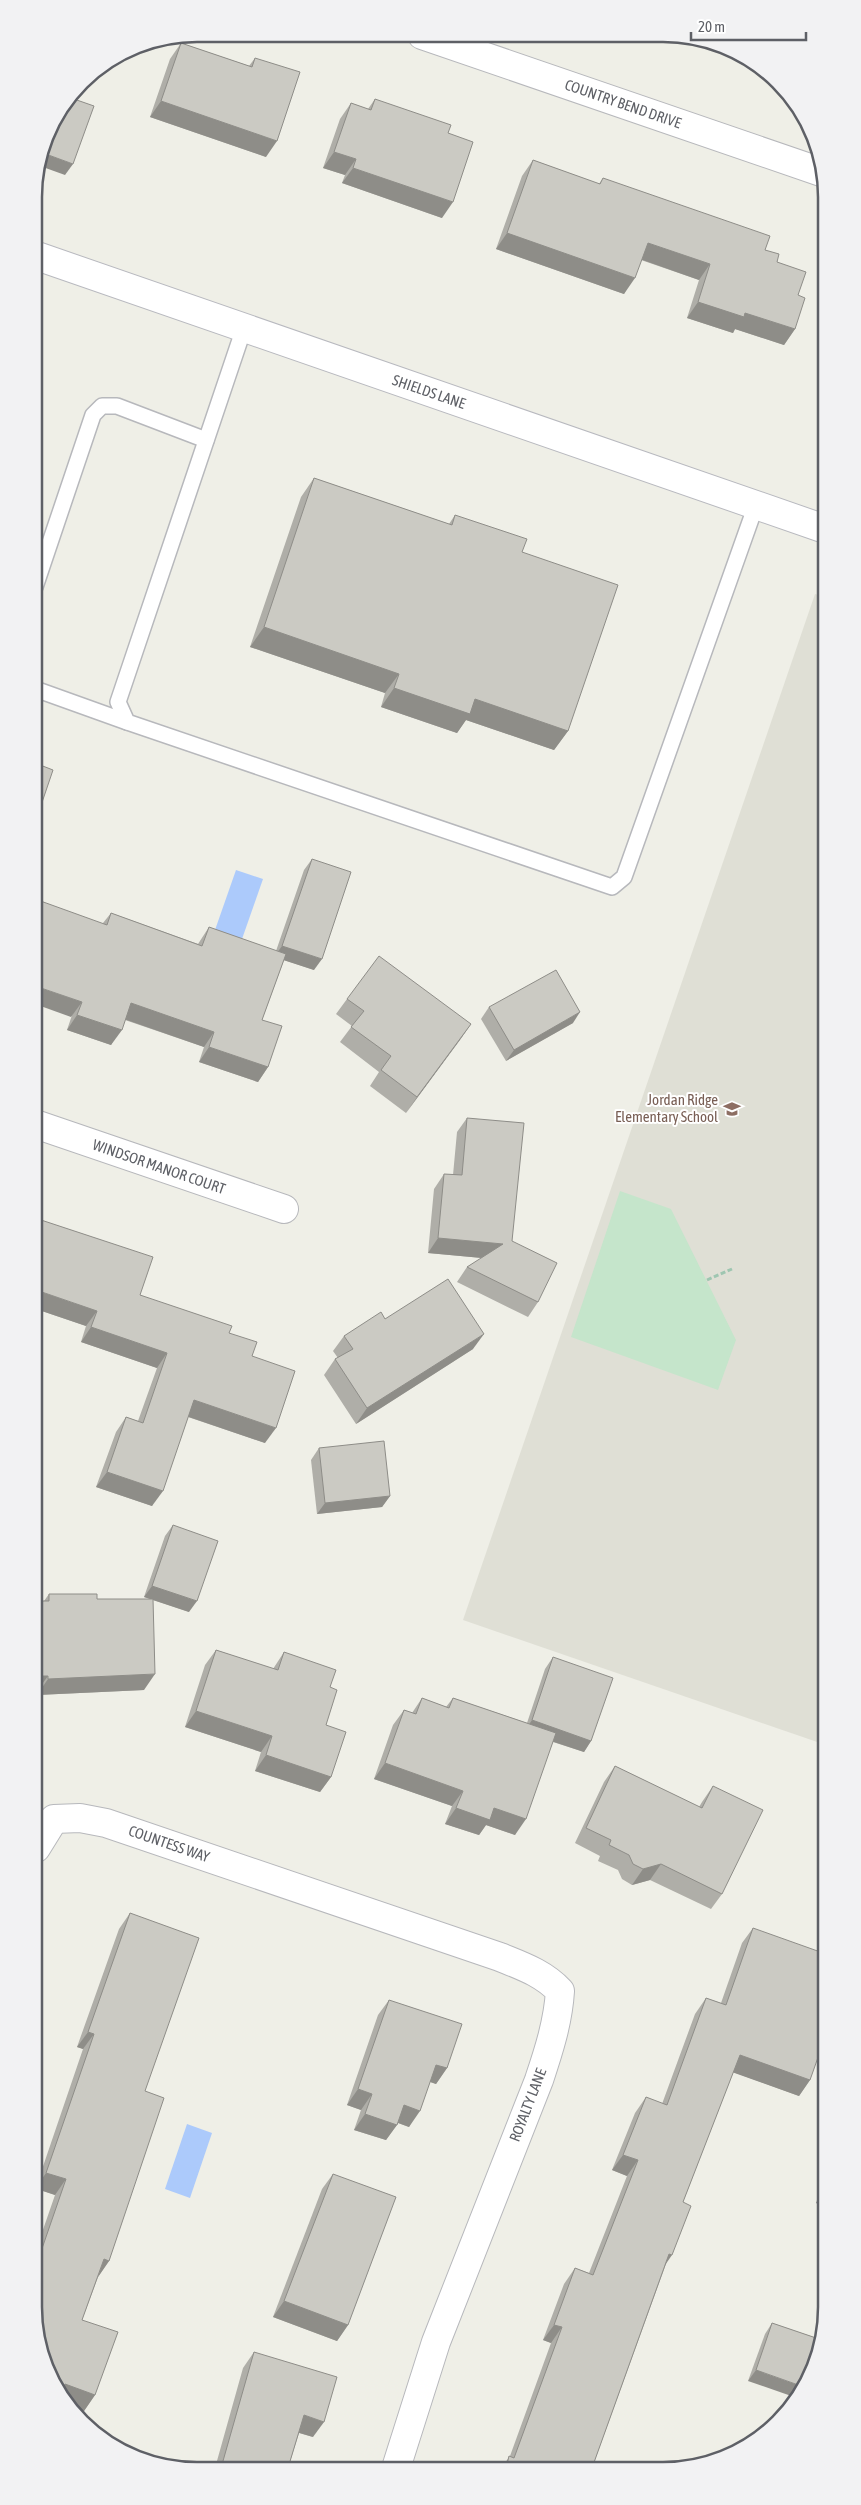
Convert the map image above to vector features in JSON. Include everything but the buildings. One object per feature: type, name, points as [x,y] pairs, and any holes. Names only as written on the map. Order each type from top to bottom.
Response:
[{"type":"street","name":"COUNTRY BEND DRIVE","points":[[442,42],[816,170]]},
{"type":"street","name":"SHIELDS LANE","points":[[43,258],[818,527]]},
{"type":"street","name":"WINDSOR MANOR COURT","points":[[43,1127],[284,1209]]},
{"type":"street","name":"COUNTESS WAY","points":[[42,1838],[54,1819],[80,1818],[130,1830],[314,1894]]},
{"type":"street","name":"ROYALTY LANE","points":[[314,1894],[500,1957],[541,1974],[560,1991],[553,2036],[539,2080],[440,2333],[398,2462]]},
{"type":"lane","points":[[127,722],[118,702],[244,328]]},
{"type":"lane","points":[[43,564],[93,415],[102,406],[117,406],[206,440]]},
{"type":"lane","points":[[43,693],[612,887],[624,877],[756,505]]},
{"type":"path","points":[[706,1280],[732,1269]]},
{"type":"shaded area","name":"Jordan Ridge Elementary School","points":[[815,594],[818,595],[818,1742],[463,1620]]},
{"type":"green space","points":[[620,1191],[671,1209],[736,1340],[718,1390],[571,1337]]},
{"type":"water","points":[[236,870],[263,879],[242,939],[215,930]]},
{"type":"water","points":[[187,2124],[212,2133],[190,2198],[165,2189]]},
{"type":"place","name":"Jordan Ridge Elementary School","points":[[732,1109]]}]
